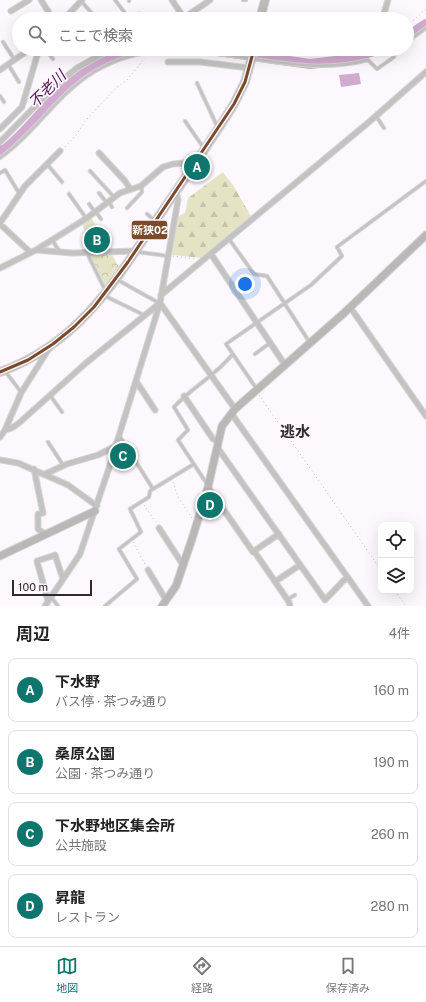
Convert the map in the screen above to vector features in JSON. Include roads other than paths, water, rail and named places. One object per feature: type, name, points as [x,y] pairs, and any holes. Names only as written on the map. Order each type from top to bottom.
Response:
[{"type":"main road","points":[[262,12],[265,0]]},
{"type":"main road","points":[[2,371],[51,346],[71,331],[106,294],[156,222],[234,104],[249,68],[252,56]]},
{"type":"street","points":[[11,11],[29,0]]},
{"type":"street","points":[[41,0],[49,12]]},
{"type":"street","points":[[71,0],[76,6]]},
{"type":"street","points":[[70,12],[81,0]]},
{"type":"street","points":[[172,0],[180,12]]},
{"type":"street","points":[[194,12],[210,0]]},
{"type":"street","points":[[385,12],[388,0]]},
{"type":"street","points":[[0,70],[19,56]]},
{"type":"street","points":[[0,129],[22,107],[37,56]]},
{"type":"street","points":[[0,142],[55,86],[77,68],[98,56]]},
{"type":"street","points":[[168,62],[200,62],[249,68]]},
{"type":"street","points":[[161,295],[376,116],[426,72]]},
{"type":"street","points":[[30,252],[0,223],[19,193],[60,151]]},
{"type":"street","points":[[99,153],[130,189]]},
{"type":"street","points":[[0,268],[36,250],[96,212],[115,197],[130,189],[141,186],[163,167],[173,164],[196,162]]},
{"type":"street","points":[[44,606],[80,554],[96,509],[160,303],[178,200],[176,192]]},
{"type":"street","points":[[148,570],[164,603],[176,586],[183,565],[208,487],[222,426],[233,411],[310,343],[426,235]]},
{"type":"street","points":[[36,250],[87,253],[136,251]]},
{"type":"street","points":[[211,254],[258,322],[285,365]]},
{"type":"street","points":[[2,433],[20,423],[50,395],[160,303]]},
{"type":"street","points":[[160,303],[368,606]]},
{"type":"street","points":[[350,306],[426,416]]},
{"type":"street","points":[[2,433],[21,393],[51,346]]},
{"type":"street","points":[[136,381],[156,410]]},
{"type":"street","points":[[184,396],[325,600],[347,577]]},
{"type":"street","points":[[45,474],[64,466],[98,456],[116,446]]},
{"type":"street","points":[[0,460],[10,461],[45,474],[68,485],[96,509]]},
{"type":"street","points":[[34,470],[43,513],[38,514],[38,529],[46,534]]},
{"type":"street","points":[[208,487],[253,552],[254,551],[276,581],[288,604]]},
{"type":"street","points":[[0,556],[96,509]]},
{"type":"street","points":[[159,528],[183,565]]},
{"type":"street","points":[[254,551],[279,534]]},
{"type":"street","points":[[50,598],[37,561],[55,555],[63,579]]},
{"type":"street","points":[[276,581],[300,565]]},
{"type":"lane","points":[[81,0],[91,12]]},
{"type":"lane","points":[[115,0],[124,12]]},
{"type":"lane","points":[[414,37],[426,28]]},
{"type":"lane","points":[[3,42],[12,56]]},
{"type":"lane","points":[[0,158],[18,142],[74,85],[88,75],[116,60],[131,56]]},
{"type":"lane","points":[[258,56],[319,67],[343,65],[368,60],[377,69],[394,56]]},
{"type":"lane","points":[[8,64],[19,82]]},
{"type":"lane","points":[[197,83],[218,129]]},
{"type":"lane","points":[[0,96],[4,102]]},
{"type":"lane","points":[[376,116],[384,128]]},
{"type":"lane","points":[[185,121],[205,149]]},
{"type":"lane","points":[[47,164],[62,182]]},
{"type":"lane","points":[[0,173],[5,170],[19,193]]},
{"type":"lane","points":[[90,171],[115,197]]},
{"type":"lane","points":[[257,391],[226,344],[310,285],[342,256],[337,247],[426,180]]},
{"type":"lane","points":[[127,208],[142,192],[141,186]]},
{"type":"lane","points":[[99,193],[112,207]]},
{"type":"lane","points":[[69,194],[87,218]]},
{"type":"lane","points":[[89,204],[102,219]]},
{"type":"lane","points":[[147,214],[156,222]]},
{"type":"lane","points":[[52,239],[60,252]]},
{"type":"lane","points":[[229,239],[254,274],[267,276],[310,343]]},
{"type":"lane","points":[[136,251],[168,256]]},
{"type":"lane","points":[[87,253],[106,294],[144,315]]},
{"type":"lane","points":[[116,279],[160,303]]},
{"type":"lane","points":[[255,354],[270,342]]},
{"type":"lane","points":[[208,487],[178,440],[188,430],[174,407],[184,396],[220,370],[232,355]]},
{"type":"lane","points":[[2,371],[21,393]]},
{"type":"lane","points":[[50,395],[62,412]]},
{"type":"lane","points":[[119,435],[152,489]]},
{"type":"lane","points":[[48,442],[64,466]]},
{"type":"lane","points":[[105,606],[137,579],[119,549],[141,532],[130,509],[148,497],[152,489],[173,478],[194,464]]},
{"type":"lane","points":[[288,604],[295,595]]},
{"type":"lane","points":[[50,598],[58,606]]},
{"type":"waterway","name":"不老川","points":[[414,32],[426,24]]},
{"type":"waterway","name":"不老川","points":[[0,150],[4,150],[13,142],[56,97],[75,80],[108,61],[121,56]]},
{"type":"waterway","name":"不老川","points":[[253,56],[310,64],[344,60],[357,56]]},
{"type":"place","name":"下水野","points":[[197,167]]},
{"type":"place","name":"桑原公園","points":[[97,240]]},
{"type":"place","name":"下水野地区集会所","points":[[123,456]]},
{"type":"place","name":"昇龍","points":[[210,505]]},
{"type":"district","name":"逃水","points":[[295,431]]}]
